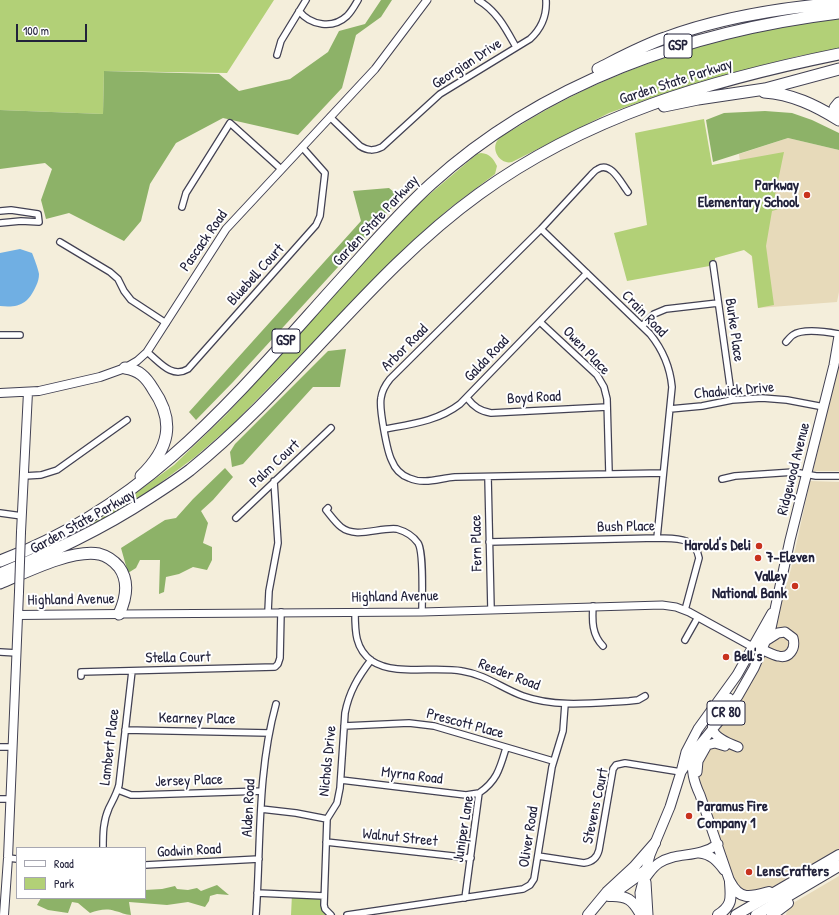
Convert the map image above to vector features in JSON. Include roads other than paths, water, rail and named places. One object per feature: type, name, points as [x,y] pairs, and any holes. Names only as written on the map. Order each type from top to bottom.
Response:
[{"type":"highway","points":[[770,11],[790,0]]},
{"type":"highway","points":[[528,113],[557,91],[652,43],[699,26],[770,11],[839,3]]},
{"type":"highway","name":"Garden State Parkway","points":[[0,561],[49,540],[90,518],[146,479],[200,432],[254,376],[393,222],[430,185],[485,141],[528,113],[564,93],[637,60],[688,44],[755,26],[806,17],[839,14]]},
{"type":"highway","name":"Garden State Parkway","points":[[0,582],[58,555],[96,535],[154,499],[216,448],[237,428],[399,262],[437,227],[478,194],[507,174],[550,148],[581,132],[628,112],[694,90],[786,65],[839,54]]},
{"type":"highway","points":[[581,132],[671,104],[786,84],[839,69]]},
{"type":"highway","points":[[752,91],[773,93],[799,99],[816,106],[838,119]]},
{"type":"highway","points":[[838,119],[835,108],[839,103]]},
{"type":"highway","points":[[90,518],[144,473],[155,461],[165,442],[167,417],[160,399],[143,376],[137,371],[125,368]]},
{"type":"highway","name":"Garden State Parkway","points":[[0,574],[94,531],[139,505],[176,481]]},
{"type":"highway","points":[[0,582],[64,558],[88,554],[103,555],[115,563],[125,578],[125,598],[119,614]]},
{"type":"highway","points":[[588,915],[607,892],[640,861],[655,843]]},
{"type":"highway","points":[[736,915],[839,855]]},
{"type":"highway","points":[[756,915],[839,866]]},
{"type":"highway","points":[[597,904],[646,874]]},
{"type":"highway","points":[[729,878],[732,886],[739,893],[748,896],[758,895],[784,887]]},
{"type":"highway","points":[[718,915],[726,909],[730,903],[731,897],[729,878]]},
{"type":"highway","points":[[772,915],[810,884]]},
{"type":"highway","points":[[609,896],[623,896],[634,904],[641,915]]},
{"type":"main road","name":"Ridgewood Avenue","points":[[682,772],[701,742],[713,729],[738,696],[763,650],[772,628],[775,609],[824,407],[839,335]]},
{"type":"main road","name":"Pascack Road","points":[[0,393],[40,391],[100,377],[125,368]]},
{"type":"main road","points":[[4,915],[8,858],[28,392]]},
{"type":"main road","name":"Ridgewood Avenue","points":[[641,915],[640,893],[655,843],[667,815],[682,772],[684,758],[694,737],[737,674],[775,609]]},
{"type":"main road","name":"Highland Avenue","points":[[18,615],[119,614]]},
{"type":"main road","points":[[763,650],[781,657],[789,654],[794,648],[793,638],[786,632],[778,633],[766,640]]},
{"type":"main road","points":[[700,795],[697,780],[697,767],[700,755],[705,747],[709,744],[715,743],[736,750],[720,738],[713,729],[714,718],[732,694],[737,674]]},
{"type":"main road","points":[[692,755],[693,779],[707,813],[729,878]]},
{"type":"main road","points":[[646,874],[662,861],[708,851],[718,844]]},
{"type":"main road","points":[[698,854],[707,854],[712,857],[721,866],[729,878]]},
{"type":"main road","name":"Ridgewood Avenue","points":[[646,874],[648,915]]},
{"type":"street","points":[[277,55],[281,41],[306,0]]},
{"type":"street","points":[[299,11],[311,21],[329,24],[346,17],[358,0]]},
{"type":"street","name":"Pascack Road","points":[[125,368],[138,361],[147,352],[226,229],[375,69],[427,0]]},
{"type":"street","points":[[478,0],[498,17],[516,47]]},
{"type":"street","name":"Georgian Drive","points":[[330,117],[360,146],[369,150],[378,150],[440,94],[530,38],[540,28],[546,14],[546,0]]},
{"type":"street","points":[[182,208],[186,194],[230,123],[282,169]]},
{"type":"street","name":"Bluebell Court","points":[[147,352],[162,366],[172,371],[180,372],[188,369],[316,225],[320,216],[325,173],[302,147]]},
{"type":"street","name":"Arbor Road","points":[[628,192],[611,170],[606,167],[599,168],[541,229],[386,384],[383,390],[381,403],[391,460],[398,471],[409,478],[423,481],[455,477],[663,473]]},
{"type":"street","points":[[0,211],[11,210],[38,214],[39,222],[21,221],[0,223]]},
{"type":"street","name":"Crain Road","points":[[541,229],[650,334],[661,349],[670,369],[672,387],[657,538]]},
{"type":"street","points":[[60,242],[110,272],[118,279],[124,291],[132,300],[166,323]]},
{"type":"street","name":"Burke Place","points":[[713,264],[732,400]]},
{"type":"street","name":"Galda Road","points":[[385,429],[434,419],[454,409],[587,273]]},
{"type":"street","points":[[642,326],[654,314],[666,309],[718,303]]},
{"type":"street","name":"Owen Place","points":[[540,322],[597,375],[604,387],[607,407],[609,473]]},
{"type":"street","points":[[786,342],[793,334],[806,332],[829,332],[839,335]]},
{"type":"street","points":[[0,335],[20,335]]},
{"type":"street","name":"Boyd Road","points":[[466,398],[479,409],[491,412],[607,407]]},
{"type":"street","name":"Chadwick Drive","points":[[670,409],[702,406],[732,400],[774,398],[824,407]]},
{"type":"street","points":[[24,476],[41,475],[57,470],[127,420]]},
{"type":"street","name":"Palm Court","points":[[236,518],[331,428]]},
{"type":"street","points":[[722,479],[735,476],[794,472],[822,477],[839,476]]},
{"type":"street","name":"Fern Place","points":[[488,477],[491,609]]},
{"type":"street","points":[[268,612],[269,591],[278,543],[274,481]]},
{"type":"street","points":[[328,508],[326,510],[338,524],[351,532],[397,529],[402,530],[417,541],[421,552],[422,612]]},
{"type":"street","points":[[0,513],[22,516]]},
{"type":"street","name":"Bush Place","points":[[489,542],[657,538],[680,539],[686,541],[691,543],[698,551],[699,558],[685,610]]},
{"type":"street","name":"Highland Avenue","points":[[119,614],[422,612],[662,605],[685,610],[763,650]]},
{"type":"street","points":[[593,606],[592,620],[594,632],[598,641],[603,646]]},
{"type":"street","name":"Stella Court","points":[[81,676],[81,672],[271,668],[278,665],[280,658],[281,612]]},
{"type":"street","name":"Reeder Road","points":[[355,612],[357,641],[364,653],[379,665],[390,668],[450,669],[468,672],[488,678],[523,696],[548,702],[565,704],[629,701],[638,700],[645,696]]},
{"type":"street","points":[[685,640],[698,617]]},
{"type":"street","points":[[0,652],[16,653]]},
{"type":"street","name":"Nichols Drive","points":[[331,915],[325,909],[324,896],[327,819],[337,803],[341,780],[345,713],[350,692],[359,676],[371,660]]},
{"type":"street","name":"Lambert Place","points":[[103,847],[105,820],[118,790],[132,671]]},
{"type":"street","name":"Alden Road","points":[[256,915],[265,758],[276,704]]},
{"type":"street","name":"Oliver Road","points":[[347,915],[465,898],[526,888],[530,886],[534,879],[553,762],[563,731],[565,704]]},
{"type":"street","name":"Prescott Place","points":[[344,726],[409,723],[423,724],[553,762]]},
{"type":"street","name":"Kearney Place","points":[[125,730],[269,733]]},
{"type":"street","points":[[0,747],[12,747]]},
{"type":"street","name":"Juniper Lane","points":[[465,898],[472,858],[479,793],[488,787],[497,776],[506,748]]},
{"type":"street","name":"Stevens Court","points":[[538,856],[584,863],[596,858],[600,850],[614,769],[616,765],[625,763],[682,772]]},
{"type":"street","name":"Myrna Road","points":[[341,780],[466,795],[479,793]]},
{"type":"street","name":"Jersey Place","points":[[118,790],[131,795],[262,791]]},
{"type":"street","points":[[0,799],[10,799]]},
{"type":"street","points":[[261,809],[327,819]]},
{"type":"street","name":"Walnut Street","points":[[326,842],[472,858]]},
{"type":"street","points":[[8,858],[16,859]]},
{"type":"street","name":"Godwin Road","points":[[146,865],[259,859]]},
{"type":"street","points":[[257,892],[324,896]]},
{"type":"water","points":[[20,249],[32,253],[37,266],[39,278],[30,297],[22,304],[0,306],[0,253]]},
{"type":"place","name":"Parkway Elementary School","points":[[807,195]]},
{"type":"place","name":"Harold's Deli","points":[[759,546]]},
{"type":"place","name":"7-Eleven","points":[[758,558]]},
{"type":"place","name":"Valley National Bank","points":[[795,586]]},
{"type":"place","name":"Bell's","points":[[726,657]]},
{"type":"place","name":"Paramus Fire Company 1","points":[[689,816]]},
{"type":"place","name":"LensCrafters","points":[[749,872]]}]
